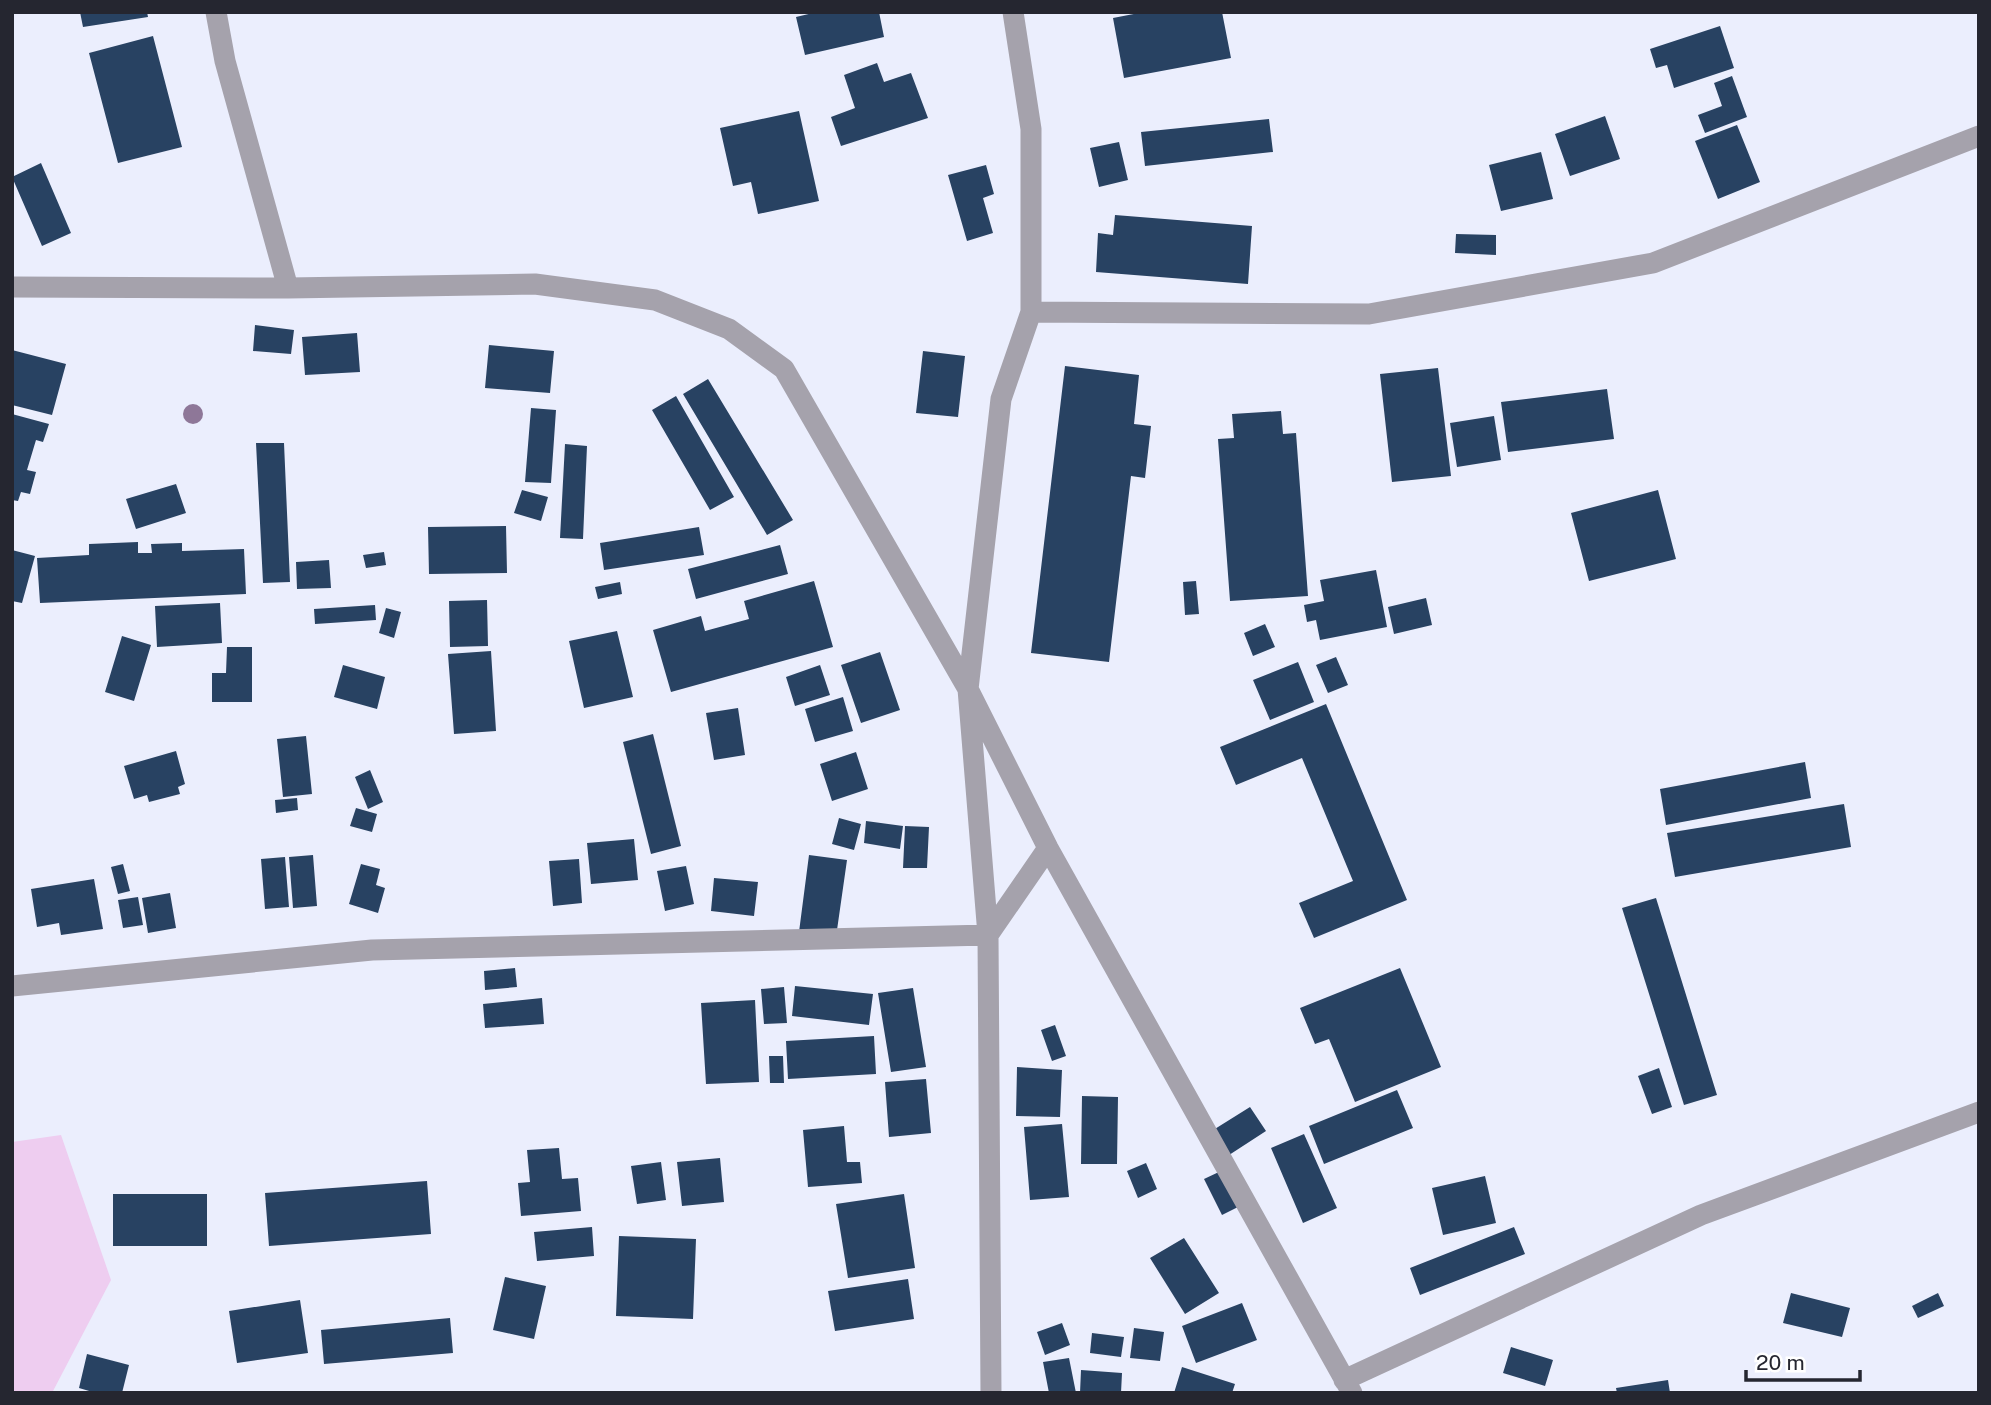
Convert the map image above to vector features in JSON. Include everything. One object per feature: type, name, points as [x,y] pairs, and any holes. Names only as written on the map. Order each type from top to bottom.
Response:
[{"type":"street","points":[[216,12],[225,61],[288,288]]},
{"type":"street","points":[[991,1393],[988,935],[968,689],[1001,399],[1031,312],[1031,129],[1013,12]]},
{"type":"street","points":[[1031,312],[1368,314],[1653,263],[1979,136]]},
{"type":"street","points":[[12,287],[288,288],[536,284],[655,300],[729,329],[784,369],[968,689],[1048,848],[1348,1386],[1701,1215],[1979,1112]]},
{"type":"street","points":[[988,935],[1048,848]]},
{"type":"street","points":[[12,986],[372,950],[988,935]]},
{"type":"shaded area","points":[[61,1135],[111,1280],[52,1393],[12,1393],[12,1142]]},
{"type":"building","points":[[80,12],[147,12],[148,17],[83,27]]},
{"type":"building","points":[[817,12],[879,12],[884,37],[805,55],[796,17]]},
{"type":"building","points":[[1144,12],[1222,12],[1231,58],[1124,78],[1113,18]]},
{"type":"building","points":[[1720,26],[1734,68],[1674,88],[1667,65],[1656,68],[1650,49]]},
{"type":"building","points":[[153,36],[182,147],[118,163],[89,53]]},
{"type":"building","points":[[877,63],[884,82],[911,73],[928,118],[841,146],[831,117],[855,108],[844,75]]},
{"type":"building","points":[[1732,76],[1747,117],[1705,133],[1698,115],[1722,106],[1714,83]]},
{"type":"building","points":[[799,111],[819,201],[758,214],[751,182],[733,186],[720,128]]},
{"type":"building","points":[[1605,116],[1620,159],[1570,176],[1555,134]]},
{"type":"building","points":[[1269,119],[1273,152],[1145,166],[1141,132]]},
{"type":"building","points":[[1737,125],[1760,182],[1718,199],[1695,141]]},
{"type":"building","points":[[1119,142],[1128,180],[1099,187],[1090,148]]},
{"type":"building","points":[[1541,152],[1553,199],[1501,211],[1489,165]]},
{"type":"building","points":[[41,163],[71,233],[42,246],[12,177]]},
{"type":"building","points":[[986,165],[994,194],[983,198],[993,233],[967,241],[948,175]]},
{"type":"building","points":[[1115,215],[1252,226],[1248,284],[1096,272],[1098,233],[1113,235]]},
{"type":"building","points":[[1456,234],[1496,235],[1496,255],[1455,253]]},
{"type":"building","points":[[255,325],[294,330],[291,354],[253,351]]},
{"type":"building","points":[[357,333],[360,372],[305,375],[302,337]]},
{"type":"building","points":[[489,345],[554,351],[550,393],[485,388]]},
{"type":"building","points":[[12,350],[66,364],[52,415],[12,405]]},
{"type":"building","points":[[923,351],[965,356],[958,417],[916,413]]},
{"type":"building","points":[[1065,366],[1139,375],[1134,424],[1151,426],[1145,478],[1131,476],[1109,662],[1031,653]]},
{"type":"building","points":[[1438,368],[1451,476],[1392,482],[1380,374]]},
{"type":"building","points":[[708,379],[793,520],[767,535],[683,394]]},
{"type":"building","points":[[1607,389],[1614,439],[1508,452],[1501,402]]},
{"type":"building","points":[[676,396],[734,497],[710,510],[652,410]]},
{"type":"building","points":[[531,408],[556,410],[551,483],[525,482]]},
{"type":"building","points":[[1281,411],[1283,434],[1296,433],[1308,596],[1230,601],[1218,439],[1234,438],[1232,414]]},
{"type":"building","points":[[12,414],[49,424],[43,442],[36,440],[27,470],[36,472],[30,494],[21,492],[18,501],[12,500]]},
{"type":"building","points":[[1494,416],[1501,460],[1457,467],[1450,423]]},
{"type":"building","points":[[256,443],[284,443],[290,582],[263,583]]},
{"type":"building","points":[[565,444],[587,446],[583,539],[560,538]]},
{"type":"building","points":[[176,484],[186,513],[136,529],[126,499]]},
{"type":"building","points":[[522,490],[548,497],[541,521],[514,513]]},
{"type":"building","points":[[1658,490],[1676,559],[1589,581],[1571,513]]},
{"type":"building","points":[[506,526],[507,573],[429,574],[428,527]]},
{"type":"building","points":[[699,527],[704,555],[604,570],[600,543]]},
{"type":"building","points":[[138,542],[138,553],[152,553],[151,544],[182,543],[182,551],[244,549],[246,594],[40,603],[37,558],[89,555],[89,544]]},
{"type":"building","points":[[780,545],[788,574],[696,599],[688,569]]},
{"type":"building","points":[[12,550],[35,556],[22,603],[12,601]]},
{"type":"building","points":[[384,552],[386,565],[366,568],[363,555]]},
{"type":"building","points":[[329,560],[331,588],[297,589],[296,562]]},
{"type":"building","points":[[1376,570],[1387,627],[1320,640],[1316,620],[1307,622],[1304,605],[1324,601],[1320,580]]},
{"type":"building","points":[[814,581],[833,647],[671,692],[653,630],[701,616],[705,631],[749,619],[744,601]]},
{"type":"building","points":[[1196,581],[1199,614],[1185,615],[1183,582]]},
{"type":"building","points":[[620,582],[622,594],[598,599],[595,587]]},
{"type":"building","points":[[1426,598],[1432,625],[1394,634],[1388,607]]},
{"type":"building","points":[[487,600],[488,646],[450,647],[449,601]]},
{"type":"building","points":[[220,603],[222,643],[157,647],[155,606]]},
{"type":"building","points":[[375,605],[376,620],[315,624],[314,609]]},
{"type":"building","points":[[386,608],[401,612],[394,638],[379,633]]},
{"type":"building","points":[[1265,624],[1275,647],[1253,656],[1244,633]]},
{"type":"building","points":[[617,631],[633,697],[584,708],[569,641]]},
{"type":"building","points":[[122,636],[151,645],[134,701],[105,692]]},
{"type":"building","points":[[227,647],[252,647],[252,702],[212,702],[212,673],[226,673]]},
{"type":"building","points":[[491,651],[496,731],[454,734],[448,654]]},
{"type":"building","points":[[880,652],[900,710],[861,723],[841,665]]},
{"type":"building","points":[[1336,657],[1348,685],[1328,693],[1316,665]]},
{"type":"building","points":[[1298,662],[1314,702],[1270,720],[1253,680]]},
{"type":"building","points":[[343,665],[385,677],[377,709],[334,697]]},
{"type":"building","points":[[820,665],[830,695],[795,706],[786,677]]},
{"type":"building","points":[[843,697],[853,731],[815,742],[805,709]]},
{"type":"building","points":[[1326,704],[1407,900],[1314,938],[1299,903],[1353,881],[1302,758],[1236,785],[1220,747]]},
{"type":"building","points":[[738,708],[745,755],[714,760],[706,713]]},
{"type":"building","points":[[653,734],[681,846],[651,854],[623,742]]},
{"type":"building","points":[[306,736],[312,794],[283,797],[277,739]]},
{"type":"building","points":[[176,751],[185,784],[178,787],[180,794],[149,802],[147,795],[134,799],[124,766]]},
{"type":"building","points":[[856,752],[868,789],[832,801],[820,764]]},
{"type":"building","points":[[1805,762],[1811,798],[1666,825],[1660,789]]},
{"type":"building","points":[[370,770],[383,802],[368,809],[355,777]]},
{"type":"building","points":[[297,798],[298,810],[276,813],[275,800]]},
{"type":"building","points":[[1844,804],[1851,847],[1675,877],[1667,833]]},
{"type":"building","points":[[356,808],[377,814],[372,832],[350,826]]},
{"type":"building","points":[[839,818],[861,824],[854,850],[832,844]]},
{"type":"building","points":[[866,821],[903,826],[900,849],[864,843]]},
{"type":"building","points":[[905,826],[929,827],[927,868],[903,868]]},
{"type":"building","points":[[634,839],[638,880],[591,884],[587,843]]},
{"type":"building","points":[[313,855],[317,906],[293,908],[289,857]]},
{"type":"building","points":[[809,855],[847,860],[836,937],[799,932]]},
{"type":"building","points":[[285,857],[289,907],[265,909],[261,859]]},
{"type":"building","points":[[579,859],[582,903],[553,906],[549,861]]},
{"type":"building","points":[[123,864],[130,891],[118,894],[111,867]]},
{"type":"building","points":[[361,864],[380,869],[376,885],[385,888],[378,913],[349,904]]},
{"type":"building","points":[[686,866],[694,904],[665,911],[657,871]]},
{"type":"building","points":[[714,878],[758,882],[754,916],[711,911]]},
{"type":"building","points":[[94,879],[103,929],[61,935],[59,923],[37,927],[31,889]]},
{"type":"building","points":[[170,893],[176,928],[148,933],[142,898]]},
{"type":"building","points":[[138,897],[143,925],[123,928],[118,900]]},
{"type":"building","points":[[1656,898],[1717,1095],[1684,1105],[1622,908]]},
{"type":"building","points":[[515,968],[517,987],[485,990],[484,971]]},
{"type":"building","points":[[1400,968],[1441,1067],[1355,1102],[1329,1039],[1315,1044],[1300,1008]]},
{"type":"building","points":[[795,986],[873,994],[869,1025],[792,1016]]},
{"type":"building","points":[[784,987],[787,1023],[764,1024],[761,989]]},
{"type":"building","points":[[913,988],[926,1067],[891,1072],[878,993]]},
{"type":"building","points":[[542,998],[544,1024],[485,1028],[483,1004]]},
{"type":"building","points":[[755,1000],[759,1082],[706,1084],[701,1003]]},
{"type":"building","points":[[1055,1025],[1066,1056],[1052,1061],[1041,1030]]},
{"type":"building","points":[[874,1036],[876,1074],[788,1079],[786,1041]]},
{"type":"building","points":[[769,1056],[783,1056],[784,1083],[770,1083]]},
{"type":"building","points":[[1017,1067],[1062,1070],[1060,1117],[1016,1116]]},
{"type":"building","points":[[1659,1068],[1672,1107],[1652,1114],[1638,1076]]},
{"type":"building","points":[[926,1079],[931,1133],[889,1137],[885,1082]]},
{"type":"building","points":[[1397,1090],[1413,1128],[1324,1164],[1309,1126]]},
{"type":"building","points":[[1082,1096],[1118,1097],[1117,1164],[1081,1164]]},
{"type":"building","points":[[1250,1107],[1266,1131],[1226,1157],[1210,1132]]},
{"type":"building","points":[[1062,1124],[1069,1197],[1030,1200],[1024,1127]]},
{"type":"building","points":[[844,1126],[847,1162],[860,1162],[862,1183],[808,1187],[803,1130]]},
{"type":"building","points":[[1304,1134],[1337,1208],[1303,1223],[1271,1148]]},
{"type":"building","points":[[559,1148],[562,1179],[578,1178],[581,1211],[521,1216],[518,1183],[530,1182],[527,1150]]},
{"type":"building","points":[[720,1158],[724,1202],[682,1206],[677,1162]]},
{"type":"building","points":[[661,1162],[666,1200],[637,1204],[631,1166]]},
{"type":"building","points":[[1146,1163],[1157,1189],[1138,1198],[1127,1171]]},
{"type":"building","points":[[1221,1171],[1238,1207],[1222,1215],[1204,1179]]},
{"type":"building","points":[[1485,1176],[1496,1223],[1443,1235],[1432,1188]]},
{"type":"building","points":[[427,1181],[431,1234],[269,1246],[265,1193]]},
{"type":"building","points":[[113,1194],[207,1194],[207,1246],[113,1246]]},
{"type":"building","points":[[904,1194],[915,1268],[848,1278],[836,1204]]},
{"type":"building","points":[[592,1227],[594,1256],[537,1261],[534,1232]]},
{"type":"building","points":[[1514,1227],[1525,1254],[1420,1295],[1410,1268]]},
{"type":"building","points":[[619,1236],[696,1239],[693,1319],[616,1316]]},
{"type":"building","points":[[1184,1238],[1219,1293],[1185,1314],[1150,1258]]},
{"type":"building","points":[[505,1277],[546,1286],[534,1339],[493,1330]]},
{"type":"building","points":[[908,1279],[914,1319],[835,1331],[828,1291]]},
{"type":"building","points":[[1791,1293],[1850,1308],[1842,1337],[1783,1323]]},
{"type":"building","points":[[1938,1293],[1944,1306],[1918,1318],[1912,1306]]},
{"type":"building","points":[[300,1300],[308,1353],[237,1363],[229,1311]]},
{"type":"building","points":[[1242,1303],[1257,1340],[1196,1363],[1182,1326]]},
{"type":"building","points":[[450,1318],[453,1353],[324,1364],[321,1330]]},
{"type":"building","points":[[1062,1323],[1070,1345],[1045,1355],[1037,1332]]},
{"type":"building","points":[[1134,1328],[1164,1332],[1160,1361],[1130,1358]]},
{"type":"building","points":[[1092,1333],[1124,1337],[1121,1357],[1090,1353]]},
{"type":"building","points":[[1511,1347],[1553,1360],[1545,1386],[1503,1373]]},
{"type":"building","points":[[87,1354],[129,1365],[122,1393],[96,1393],[79,1388]]},
{"type":"building","points":[[1069,1358],[1076,1393],[1049,1393],[1043,1362]]},
{"type":"building","points":[[1182,1367],[1235,1384],[1232,1393],[1174,1393]]},
{"type":"building","points":[[1081,1370],[1122,1373],[1121,1393],[1080,1393]]},
{"type":"building","points":[[1668,1380],[1670,1393],[1617,1393],[1616,1388]]}]
